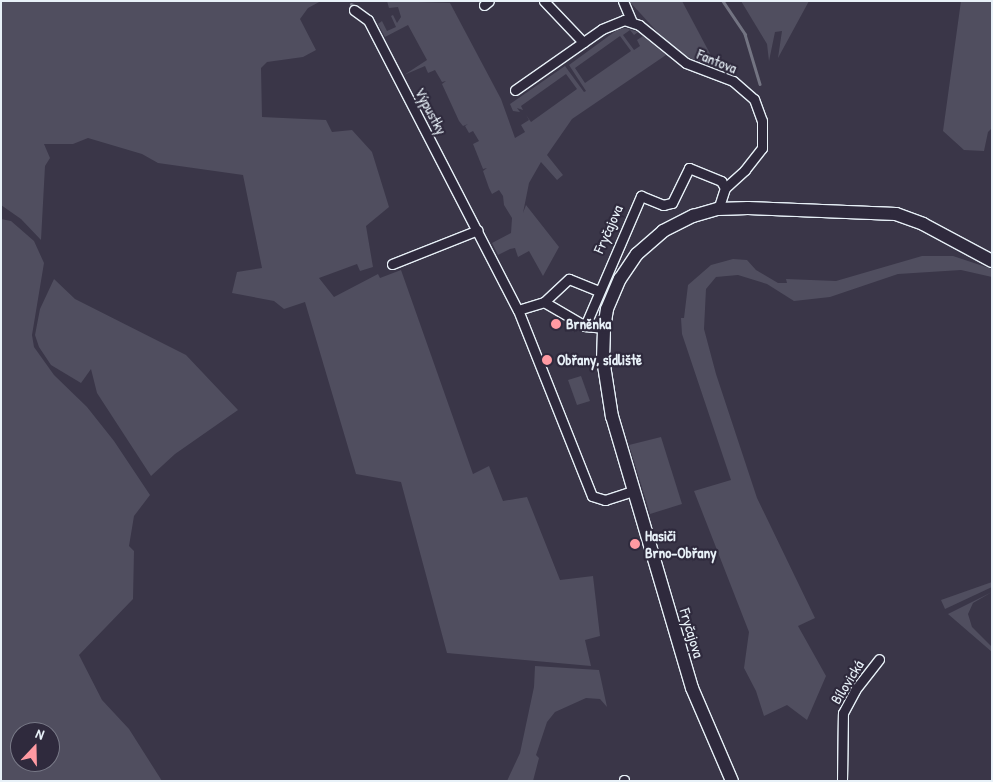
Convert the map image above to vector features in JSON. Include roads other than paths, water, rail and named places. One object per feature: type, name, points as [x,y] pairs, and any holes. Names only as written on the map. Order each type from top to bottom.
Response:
[{"type":"main road","name":"Fryčajova","points":[[732,781],[692,688],[632,491],[606,385],[604,328],[608,309],[620,279],[637,254],[663,231],[718,209],[896,214],[923,224],[992,261]]},
{"type":"street","points":[[544,1],[583,42]]},
{"type":"street","name":"Fantova","points":[[623,1],[632,22],[686,63],[733,81],[754,100],[762,121],[762,148],[746,170],[725,188]]},
{"type":"street","name":"Výpustky","points":[[354,10],[368,20],[518,310]]},
{"type":"street","points":[[515,90],[583,42],[618,22],[632,22]]},
{"type":"street","name":"Fryčajova","points":[[585,326],[598,291],[640,196],[663,205],[672,203],[689,168],[720,181],[725,188]]},
{"type":"street","points":[[718,209],[725,188]]},
{"type":"street","points":[[392,264],[478,230]]},
{"type":"street","points":[[598,291],[569,279],[544,302],[518,310],[592,496],[605,500],[632,491]]},
{"type":"street","points":[[544,302],[585,326],[604,328]]},
{"type":"street","name":"Bílovická","points":[[842,781],[843,713],[855,690],[879,659]]},
{"type":"waterway","points":[[723,1],[745,34],[760,84]]},
{"type":"waterway","points":[[351,4],[356,6]]},
{"type":"place","name":"Brněnka","points":[[556,324]]},
{"type":"place","name":"Obřany, sídliště","points":[[547,360]]},
{"type":"place","name":"Hasiči Brno-Obřany","points":[[635,544]]}]
